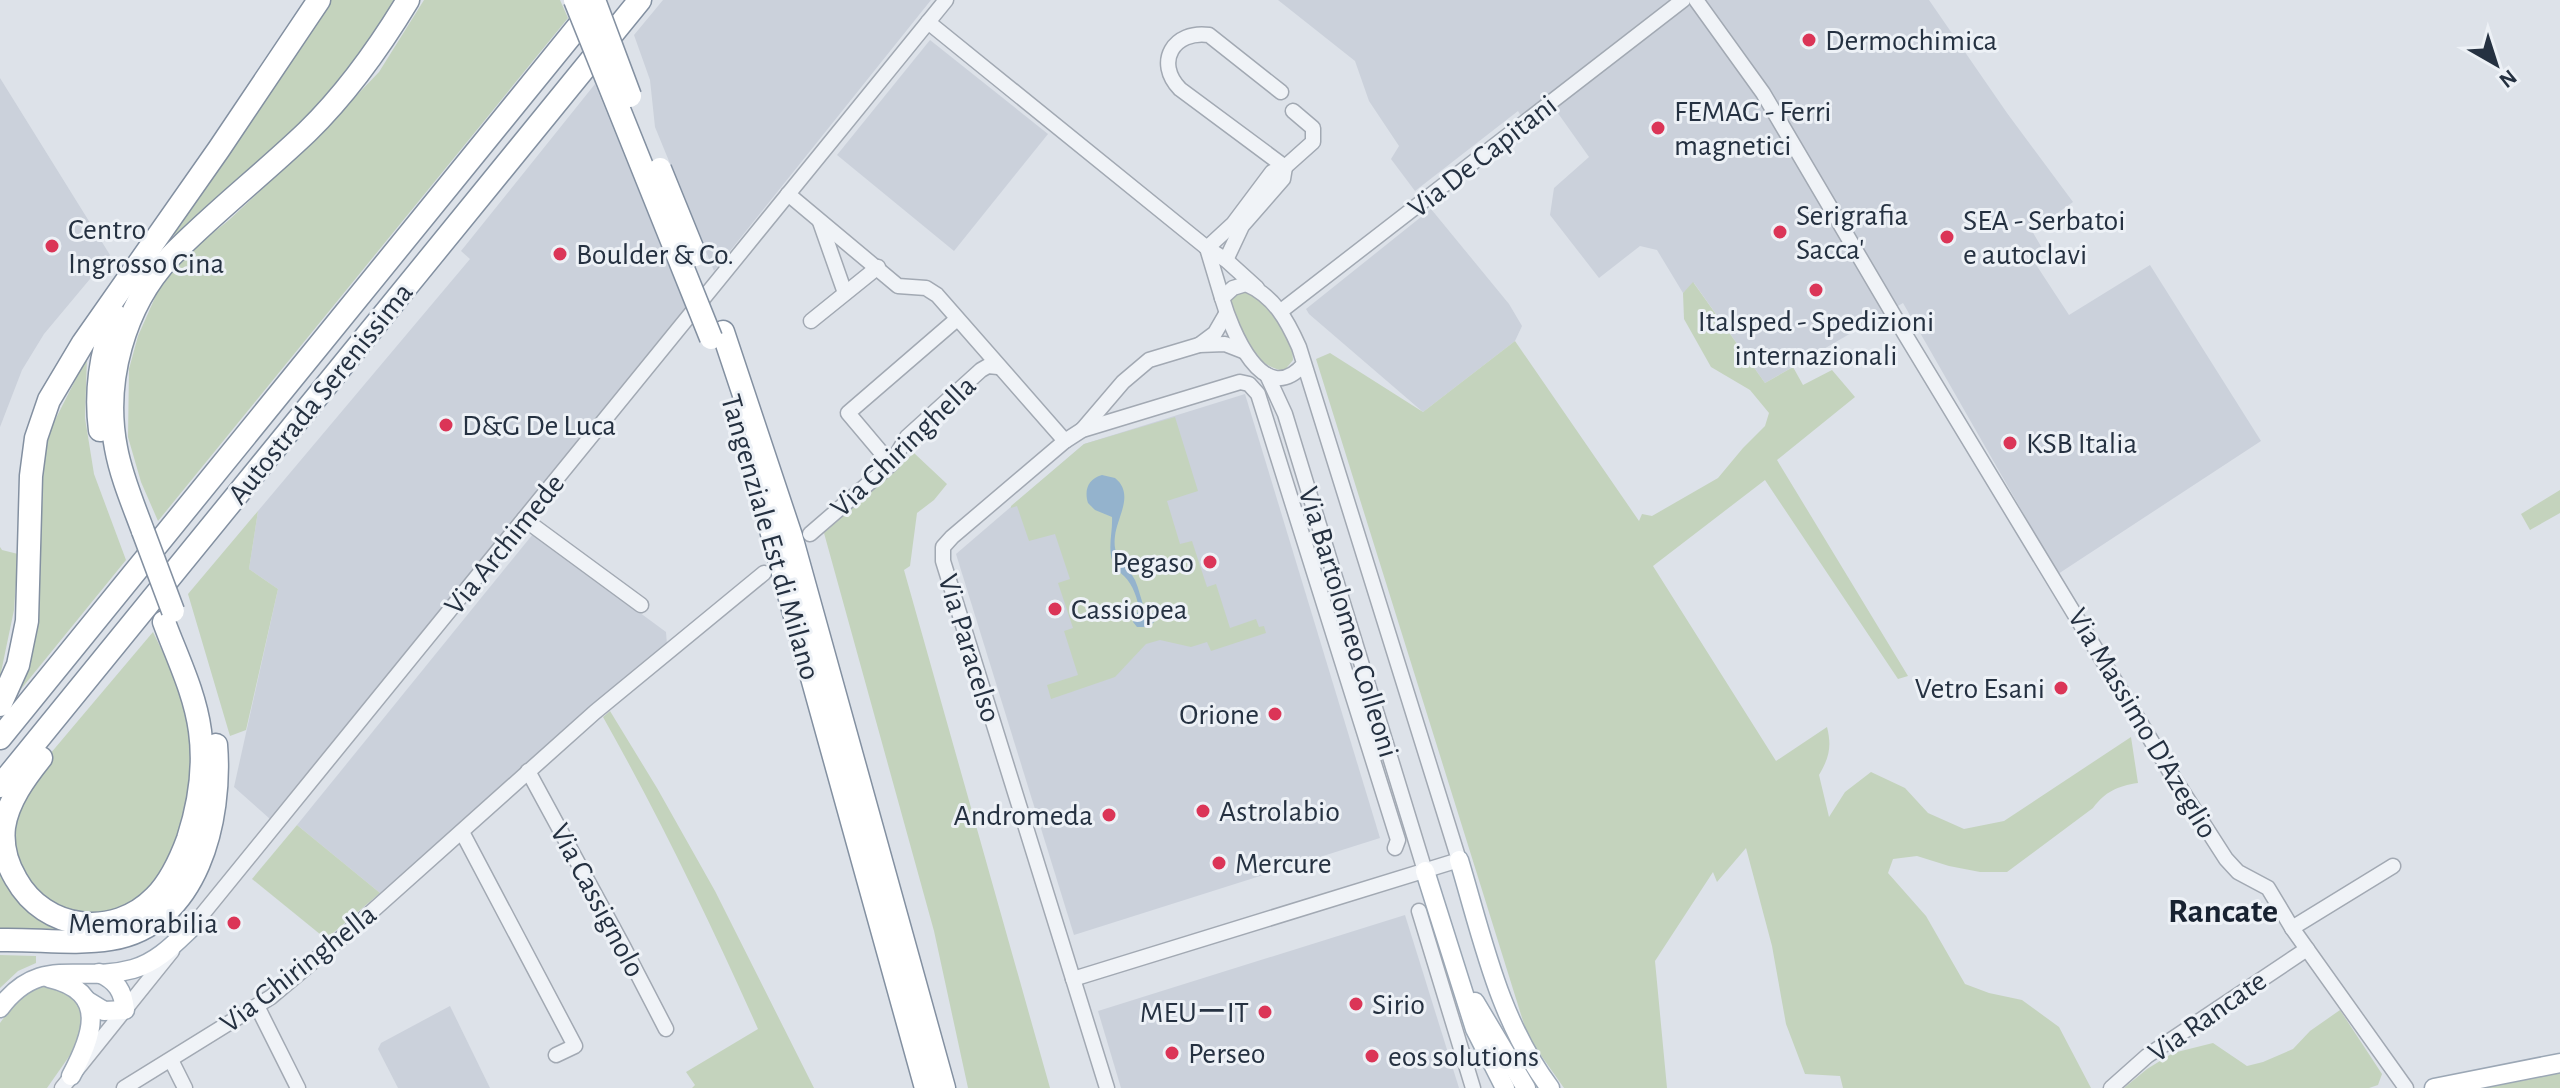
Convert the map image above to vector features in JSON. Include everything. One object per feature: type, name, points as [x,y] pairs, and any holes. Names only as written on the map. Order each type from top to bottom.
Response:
[{"type":"highway","points":[[0,705],[18,665],[28,616],[30,491],[34,450],[39,428],[61,378],[319,0]]},
{"type":"highway","points":[[138,536],[113,426],[117,364],[128,324],[138,304],[152,280],[174,253],[309,130],[369,61],[408,0]]},
{"type":"highway","name":"Tangenziale Est di Milano","points":[[575,0],[717,335],[926,1088]]},
{"type":"highway","name":"Tangenziale Est di Milano","points":[[597,0],[791,536],[944,1088]]},
{"type":"highway","name":"Autostrada Serenissima","points":[[0,738],[597,0]]},
{"type":"highway","name":"Autostrada Serenissima","points":[[0,786],[640,0]]},
{"type":"highway","points":[[142,260],[111,325],[103,357],[98,420],[105,463],[138,536],[168,616],[194,700],[200,729],[202,765],[191,828],[169,879],[157,895],[144,907],[105,924],[65,920],[35,904],[24,893],[12,872],[4,841],[7,814],[29,774],[151,621],[201,537]]},
{"type":"highway","points":[[0,940],[96,941],[121,937],[155,922],[171,908],[189,884],[212,820],[217,757],[209,705],[168,616]]},
{"type":"main road","points":[[1459,860],[1492,975],[1519,1041],[1550,1088]]},
{"type":"main road","points":[[1425,871],[1457,972],[1517,1086]]},
{"type":"main road","points":[[0,1008],[17,988],[39,976],[129,970],[151,962],[193,926]]},
{"type":"main road","points":[[39,976],[64,982],[104,1011],[125,1010],[121,990],[110,977],[99,973]]},
{"type":"main road","points":[[1492,975],[1497,1016],[1517,1086]]},
{"type":"main road","points":[[70,1083],[90,1036],[91,1018],[86,1000]]},
{"type":"main road","points":[[2434,1088],[2560,1063]]},
{"type":"street","name":"Via Archimede","points":[[70,1083],[125,1010],[946,0]]},
{"type":"street","name":"Via De Capitani","points":[[1281,311],[1683,0]]},
{"type":"street","name":"Via Massimo D'Azeglio","points":[[1696,0],[1763,93],[1906,336],[2226,859],[2238,872],[2268,888],[2292,928],[2406,1088]]},
{"type":"street","points":[[928,22],[1207,248],[1226,260],[1259,290]]},
{"type":"street","points":[[1281,92],[1209,35],[1198,33],[1188,36],[1179,42],[1168,58],[1167,68],[1171,79],[1180,89],[1285,167]]},
{"type":"street","points":[[1207,248],[1233,224],[1272,172],[1285,167],[1313,142],[1313,128],[1293,111]]},
{"type":"street","points":[[1226,260],[1242,226],[1283,179],[1285,167]]},
{"type":"street","points":[[788,194],[898,286],[926,288],[937,295],[1065,441]]},
{"type":"street","points":[[820,219],[845,293]]},
{"type":"street","name":"Via Bartolomeo Colleoni","points":[[1207,248],[1235,338],[1267,375],[1285,414],[1425,871]]},
{"type":"street","points":[[811,321],[878,267]]},
{"type":"street","points":[[1222,298],[1233,288],[1246,284],[1259,290]]},
{"type":"street","name":"Via Bartolomeo Colleoni","points":[[1259,290],[1281,311],[1299,347],[1459,860]]},
{"type":"street","points":[[1199,345],[1215,333],[1226,314]]},
{"type":"street","points":[[891,464],[848,413],[957,319]]},
{"type":"street","points":[[1082,430],[1123,382],[1149,360],[1199,345],[1225,344],[1245,352]]},
{"type":"street","points":[[1267,375],[1284,379],[1304,364]]},
{"type":"street","name":"Via Ghiringhella","points":[[810,534],[891,464],[907,437],[958,390],[981,370],[988,366],[998,367]]},
{"type":"street","name":"Via Paracelso","points":[[1107,1088],[943,561],[943,547],[1065,441],[1082,430],[1240,382],[1249,384]]},
{"type":"street","name":"Via Bartolomeo Colleoni","points":[[1249,384],[1258,394],[1398,840],[1395,848]]},
{"type":"street","points":[[524,519],[641,605]]},
{"type":"street","name":"Via Ghiringhella","points":[[124,1088],[257,1006],[328,950],[595,712],[764,573]]},
{"type":"street","name":"Via Cassignolo","points":[[528,771],[666,1029]]},
{"type":"street","points":[[462,832],[575,1046],[556,1055]]},
{"type":"street","points":[[1073,979],[1459,860]]},
{"type":"street","points":[[2292,928],[2393,866]]},
{"type":"street","points":[[1419,911],[1473,1088]]},
{"type":"street","name":"Via Rancate","points":[[2111,1088],[2147,1056],[2307,949]]},
{"type":"street","points":[[257,1006],[298,1088]]},
{"type":"street","points":[[171,1060],[185,1088]]},
{"type":"shaded area","points":[[663,0],[931,0],[714,271],[655,127],[650,80],[634,35]]},
{"type":"shaded area","points":[[1278,0],[1929,0],[2073,202],[2032,231],[2042,248],[2031,257],[2069,315],[2150,265],[2261,441],[2058,574],[1903,303],[1765,383],[1694,283],[1683,293],[1657,250],[1640,246],[1599,278],[1550,215],[1554,188],[1589,157],[1555,109],[1528,128],[1518,111],[1415,191],[1391,159],[1399,146],[1369,101],[1355,61]]},
{"type":"shaded area","points":[[930,40],[1048,134],[954,251],[837,155]]},
{"type":"shaded area","name":"Centro Ingrosso Cina","points":[[0,78],[110,255],[44,334],[22,370],[0,427]]},
{"type":"shaded area","points":[[595,84],[686,308],[270,819],[234,787],[278,589],[249,569],[258,511],[470,259],[461,251]]},
{"type":"shaded area","points":[[1431,209],[1509,304],[1522,326],[1515,341],[1423,412],[1306,309]]},
{"type":"shaded area","points":[[1245,394],[1380,838],[1074,935],[956,554],[1084,444]]},
{"type":"shaded area","points":[[533,534],[666,632],[667,645],[380,893],[297,825]]},
{"type":"shaded area","points":[[1405,915],[1459,1088],[1121,1088],[1098,1011]]},
{"type":"shaded area","points":[[450,1006],[490,1088],[398,1088],[378,1049],[381,1043]]},
{"type":"green space","points":[[330,0],[404,0],[330,100],[177,239],[173,233]]},
{"type":"green space","points":[[424,0],[560,0],[568,18],[158,521],[141,482],[128,437],[129,369],[138,336],[157,293],[184,256],[229,220],[312,142],[379,72]]},
{"type":"green space","points":[[1693,282],[1765,383],[1793,367],[1803,385],[1832,370],[1855,397],[1777,460],[1908,676],[1898,679],[1765,480],[1653,566],[1776,761],[1827,727],[1829,752],[1819,775],[1829,817],[1845,792],[1871,772],[1905,788],[1928,813],[1964,829],[2004,821],[2131,737],[2138,783],[2107,794],[2093,808],[2007,872],[1980,872],[1917,856],[1893,859],[1888,873],[1926,916],[1965,984],[2022,1000],[2059,1027],[2091,1088],[1843,1088],[1840,1076],[1805,1074],[1786,1024],[1772,946],[1746,848],[1717,882],[1713,872],[1655,961],[1667,1088],[1564,1088],[1528,1037],[1316,359],[1330,353],[1423,412],[1515,341],[1639,521],[1642,514],[1652,516],[1718,478],[1765,426],[1769,413],[1750,390],[1711,367],[1684,319],[1683,293]]},
{"type":"green space","points":[[1245,289],[1263,300],[1284,328],[1293,360],[1284,371],[1273,368],[1255,354],[1237,324],[1228,303],[1231,295]]},
{"type":"green space","points":[[87,357],[85,418],[94,474],[126,560],[17,694],[31,645],[39,585],[44,455],[52,426]]},
{"type":"green space","points":[[1175,417],[1198,491],[1167,501],[1180,544],[1192,541],[1207,587],[1216,584],[1230,628],[1256,619],[1259,627],[1264,626],[1266,633],[1211,651],[1207,642],[1191,647],[1160,640],[1146,644],[1115,677],[1051,699],[1047,685],[1078,675],[1064,631],[1073,628],[1058,583],[1070,579],[1055,534],[1029,541],[1017,506],[1011,506],[1084,444]]},
{"type":"green space","points":[[914,453],[947,484],[934,500],[917,513],[910,566],[904,570],[1050,1088],[968,1088],[934,931],[824,533]]},
{"type":"green space","points":[[2560,490],[2560,513],[2530,530],[2521,514]]},
{"type":"green space","points":[[258,511],[249,569],[278,589],[246,730],[230,736],[188,594]]},
{"type":"green space","points":[[0,547],[18,554],[14,610],[0,677]]},
{"type":"green space","points":[[153,632],[191,710],[196,749],[183,831],[152,893],[99,919],[46,904],[21,873],[13,851],[17,816],[34,778],[50,754]]},
{"type":"green space","points":[[610,711],[715,891],[814,1088],[692,1088],[695,1085],[686,1072],[758,1029],[684,871],[603,717]]},
{"type":"green space","points":[[297,825],[380,893],[326,939],[252,879]]},
{"type":"green space","points":[[0,861],[75,933],[0,933]]},
{"type":"green space","points":[[0,955],[36,956],[36,963],[18,971],[0,988]]},
{"type":"green space","points":[[44,985],[74,995],[87,1019],[82,1038],[47,1088],[0,1088],[0,1023],[18,998]]},
{"type":"green space","points":[[2340,1010],[2382,1074],[2378,1085],[2369,1088],[2124,1088],[2173,1053],[2213,1043],[2247,1066],[2263,1062],[2293,1049],[2310,1031]]},
{"type":"green space","points":[[2560,1070],[2560,1088],[2472,1088]]},
{"type":"water","points":[[1102,475],[1115,478],[1124,491],[1115,536],[1116,550],[1135,580],[1145,610],[1155,614],[1155,621],[1149,627],[1137,627],[1133,622],[1139,611],[1136,597],[1112,561],[1112,517],[1095,510],[1088,503],[1088,486],[1093,479]]},
{"type":"place","name":"Dermochimica","points":[[1809,40]]},
{"type":"place","name":"FEMAG - Ferri magnetici","points":[[1658,128]]},
{"type":"place","name":"Serigrafia Sacca'","points":[[1780,232]]},
{"type":"place","name":"SEA - Serbatoi e autoclavi","points":[[1947,237]]},
{"type":"place","name":"Centro Ingrosso Cina","points":[[52,246]]},
{"type":"place","name":"Boulder & Co.","points":[[560,254]]},
{"type":"place","name":"Italsped - Spedizioni internazionali","points":[[1816,290]]},
{"type":"place","name":"D&G De Luca","points":[[446,425]]},
{"type":"place","name":"KSB Italia","points":[[2010,443]]},
{"type":"place","name":"Pegaso","points":[[1210,562]]},
{"type":"place","name":"Cassiopea","points":[[1055,609]]},
{"type":"place","name":"Vetro Esani","points":[[2061,688]]},
{"type":"place","name":"Orione","points":[[1275,714]]},
{"type":"place","name":"Astrolabio","points":[[1203,811]]},
{"type":"place","name":"Andromeda","points":[[1109,815]]},
{"type":"place","name":"Mercure","points":[[1219,863]]},
{"type":"place","name":"Memorabilia","points":[[234,923]]},
{"type":"place","name":"Sirio","points":[[1356,1004]]},
{"type":"place","name":"MEUーIT","points":[[1265,1012]]},
{"type":"place","name":"Perseo","points":[[1172,1053]]},
{"type":"place","name":"eos solutions","points":[[1372,1056]]},
{"type":"district","name":"Rancate","points":[[2223,910]]}]
